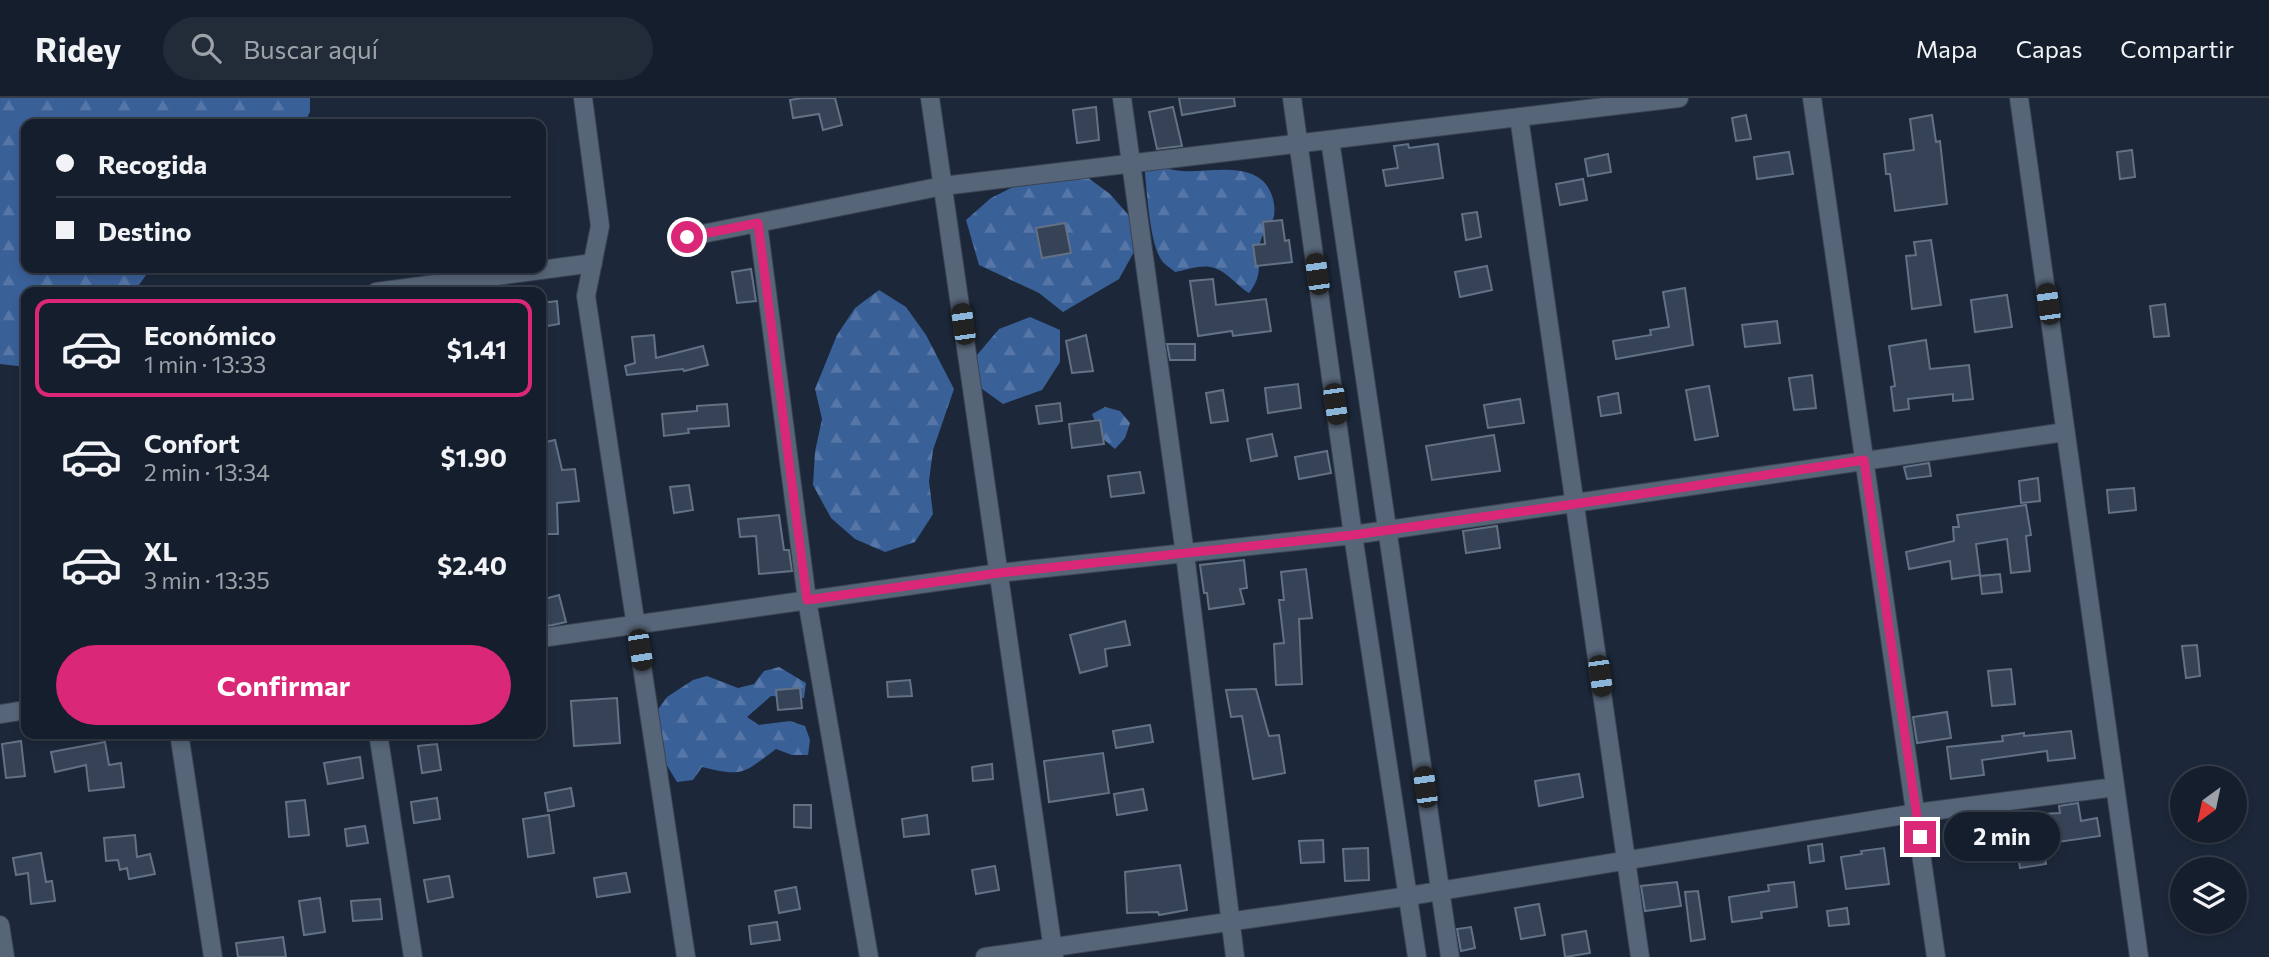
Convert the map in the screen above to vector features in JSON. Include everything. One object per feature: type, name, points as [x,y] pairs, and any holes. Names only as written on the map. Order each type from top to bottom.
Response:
[{"type":"street","points":[[583,98],[600,226],[586,296],[687,957]]},
{"type":"street","points":[[930,98],[1053,952]]},
{"type":"street","points":[[1122,98],[1185,554],[1235,957]]},
{"type":"street","points":[[1292,98],[1353,535],[1417,957]]},
{"type":"street","points":[[687,237],[943,186],[1673,98]]},
{"type":"street","points":[[1812,98],[1936,957]]},
{"type":"street","points":[[2019,98],[2139,957]]},
{"type":"street","points":[[1519,117],[1640,957]]},
{"type":"street","points":[[1330,141],[1450,957]]},
{"type":"street","points":[[758,223],[807,600],[869,957]]},
{"type":"street","points":[[546,269],[593,263]]},
{"type":"street","points":[[413,287],[518,273]]},
{"type":"street","points":[[546,637],[999,573],[1353,535],[2066,432]]},
{"type":"street","points":[[0,714],[21,711]]},
{"type":"street","points":[[180,739],[213,957]]},
{"type":"street","points":[[379,739],[413,957]]},
{"type":"street","points":[[985,957],[1053,952],[1230,921],[1409,896],[1916,813],[2115,787]]},
{"type":"street","points":[[0,925],[5,957]]},
{"type":"green space","points":[[0,98],[310,98],[310,112],[306,119],[21,119],[21,273],[147,273],[138,287],[21,287],[21,366],[0,364]]},
{"type":"green space","points":[[1144,164],[1182,171],[1231,170],[1255,176],[1264,182],[1272,196],[1274,212],[1272,222],[1262,237],[1259,271],[1249,293],[1215,268],[1202,267],[1175,272],[1162,261],[1151,229]]},
{"type":"green space","points":[[1087,177],[1110,194],[1131,218],[1135,250],[1119,279],[1063,312],[1039,293],[979,265],[966,220],[991,198],[1021,183]]},
{"type":"green space","points":[[879,290],[906,307],[926,335],[954,389],[933,450],[929,481],[933,514],[915,542],[885,552],[855,539],[831,518],[813,485],[815,452],[822,419],[815,389],[837,335],[855,308]]},
{"type":"green space","points":[[1030,317],[1060,330],[1060,362],[1042,390],[1003,404],[978,386],[977,355],[999,329]]},
{"type":"green space","points":[[1105,407],[1120,411],[1130,423],[1125,438],[1115,449],[1102,438],[1092,414]]},
{"type":"green space","points":[[779,667],[806,683],[804,698],[771,696],[747,717],[759,725],[790,721],[805,726],[810,740],[808,755],[792,755],[776,749],[742,771],[726,772],[702,767],[693,780],[677,782],[660,754],[657,711],[667,697],[693,680],[707,676],[738,688],[754,684],[764,671]]},
{"type":"building","points":[[835,98],[842,125],[823,130],[819,114],[793,118],[790,100]]},
{"type":"building","points":[[1179,98],[1234,98],[1235,106],[1182,115]]},
{"type":"building","points":[[1096,107],[1099,140],[1077,143],[1073,110]]},
{"type":"building","points":[[1173,107],[1182,146],[1157,149],[1149,112]]},
{"type":"building","points":[[1746,115],[1751,139],[1736,141],[1732,118]]},
{"type":"building","points":[[1932,115],[1936,142],[1940,141],[1947,204],[1895,211],[1890,174],[1886,174],[1884,154],[1914,150],[1910,119]]},
{"type":"building","points":[[1408,144],[1409,148],[1438,144],[1443,178],[1386,186],[1383,170],[1398,168],[1394,146]]},
{"type":"building","points":[[2132,150],[2135,177],[2120,179],[2117,152]]},
{"type":"building","points":[[1789,152],[1793,174],[1757,179],[1754,157]]},
{"type":"building","points":[[1608,154],[1611,172],[1588,176],[1585,159]]},
{"type":"building","points":[[1583,179],[1587,200],[1560,205],[1556,184]]},
{"type":"building","points":[[1477,212],[1481,237],[1466,240],[1462,214]]},
{"type":"building","points":[[1282,220],[1285,241],[1289,240],[1292,262],[1256,266],[1253,245],[1265,244],[1263,222]]},
{"type":"building","points":[[1065,223],[1071,253],[1042,258],[1036,228]]},
{"type":"building","points":[[1931,240],[1941,305],[1912,309],[1906,256],[1916,255],[1914,242]]},
{"type":"building","points":[[1487,266],[1492,290],[1460,297],[1455,272]]},
{"type":"building","points":[[751,269],[756,301],[737,303],[732,272]]},
{"type":"building","points":[[1213,279],[1216,305],[1266,299],[1271,331],[1233,336],[1232,331],[1198,336],[1190,281]]},
{"type":"building","points":[[1685,288],[1693,345],[1616,359],[1613,341],[1651,335],[1650,330],[1669,327],[1663,292]]},
{"type":"building","points":[[2007,295],[2012,327],[1975,332],[1971,300]]},
{"type":"building","points":[[557,301],[559,324],[546,326],[546,302]]},
{"type":"building","points":[[2165,304],[2169,336],[2154,337],[2150,306]]},
{"type":"building","points":[[1777,321],[1780,343],[1745,347],[1742,325]]},
{"type":"building","points":[[654,335],[656,358],[703,346],[708,365],[684,371],[627,375],[625,366],[635,363],[632,337]]},
{"type":"building","points":[[1086,335],[1093,371],[1072,373],[1066,341]]},
{"type":"building","points":[[1926,340],[1930,369],[1969,365],[1973,399],[1953,401],[1953,394],[1908,399],[1909,409],[1894,411],[1891,387],[1895,386],[1889,346]]},
{"type":"building","points":[[1167,344],[1195,344],[1195,360],[1170,360]]},
{"type":"building","points":[[1812,375],[1816,408],[1794,410],[1789,378]]},
{"type":"building","points":[[1298,384],[1301,408],[1268,413],[1265,388]]},
{"type":"building","points":[[1709,386],[1718,436],[1695,440],[1686,390]]},
{"type":"building","points":[[1223,390],[1228,421],[1211,423],[1206,393]]},
{"type":"building","points":[[1618,393],[1621,413],[1601,416],[1598,397]]},
{"type":"building","points":[[1520,399],[1524,423],[1488,428],[1484,405]]},
{"type":"building","points":[[1060,403],[1062,421],[1039,424],[1036,406]]},
{"type":"building","points":[[727,404],[729,426],[688,429],[689,433],[664,436],[662,414],[697,411],[697,406]]},
{"type":"building","points":[[1100,420],[1104,444],[1072,448],[1069,424]]},
{"type":"building","points":[[1272,434],[1277,456],[1251,461],[1247,439]]},
{"type":"building","points":[[1494,435],[1500,471],[1432,480],[1426,446]]},
{"type":"building","points":[[555,440],[562,470],[575,469],[579,501],[557,503],[558,534],[546,534],[546,442]]},
{"type":"building","points":[[1327,451],[1331,473],[1299,479],[1295,457]]},
{"type":"building","points":[[1929,463],[1931,476],[1907,479],[1904,467]]},
{"type":"building","points":[[1140,472],[1144,493],[1111,497],[1108,476]]},
{"type":"building","points":[[2038,478],[2040,501],[2021,503],[2019,481]]},
{"type":"building","points":[[689,485],[693,510],[674,513],[670,487]]},
{"type":"building","points":[[2134,488],[2136,510],[2109,513],[2107,490]]},
{"type":"building","points":[[2026,505],[2031,535],[2026,536],[2030,571],[2011,573],[2007,539],[1976,544],[1980,575],[1952,579],[1950,561],[1909,569],[1906,552],[1954,541],[1953,527],[1959,527],[1957,515]]},
{"type":"building","points":[[779,515],[784,550],[789,550],[792,571],[759,574],[756,536],[740,537],[738,519]]},
{"type":"building","points":[[1497,526],[1500,548],[1466,553],[1463,531]]},
{"type":"building","points":[[1244,560],[1247,588],[1240,589],[1244,604],[1209,609],[1200,565]]},
{"type":"building","points":[[1306,569],[1312,618],[1299,619],[1302,684],[1276,685],[1274,644],[1284,643],[1279,600],[1284,600],[1281,572]]},
{"type":"building","points":[[2000,574],[2002,592],[1982,594],[1980,576]]},
{"type":"building","points":[[559,595],[566,622],[548,626],[546,599]]},
{"type":"building","points":[[1125,621],[1130,645],[1105,649],[1107,666],[1080,673],[1070,635]]},
{"type":"building","points":[[2197,645],[2200,676],[2186,678],[2182,646]]},
{"type":"building","points":[[2011,669],[2015,704],[1992,706],[1988,671]]},
{"type":"building","points":[[910,680],[912,696],[888,697],[887,682]]},
{"type":"building","points":[[800,688],[802,708],[778,710],[776,690]]},
{"type":"building","points":[[1256,689],[1269,736],[1279,735],[1285,773],[1253,779],[1242,716],[1231,717],[1226,690]]},
{"type":"building","points":[[617,698],[620,743],[574,746],[571,701]]},
{"type":"building","points":[[1947,712],[1951,738],[1917,743],[1913,717]]},
{"type":"building","points":[[1150,725],[1153,742],[1116,748],[1113,731]]},
{"type":"building","points":[[2071,731],[2075,758],[2048,761],[2047,751],[1982,760],[1984,775],[1951,779],[1947,747],[2003,741],[2002,736],[2024,733],[2024,736]]},
{"type":"building","points":[[21,741],[25,776],[6,778],[2,744]]},
{"type":"building","points":[[105,742],[109,765],[121,763],[124,787],[89,791],[86,765],[55,772],[51,752]]},
{"type":"building","points":[[437,744],[441,770],[422,773],[418,746]]},
{"type":"building","points":[[1103,753],[1109,793],[1049,802],[1044,761]]},
{"type":"building","points":[[360,757],[363,778],[328,784],[324,763]]},
{"type":"building","points":[[992,764],[993,779],[973,781],[972,767]]},
{"type":"building","points":[[1579,774],[1583,797],[1539,806],[1535,781]]},
{"type":"building","points":[[571,788],[574,806],[548,811],[545,793]]},
{"type":"building","points":[[1143,789],[1147,810],[1117,815],[1114,794]]},
{"type":"building","points":[[437,798],[440,819],[414,823],[411,802]]},
{"type":"building","points":[[305,800],[309,835],[289,837],[286,802]]},
{"type":"building","points":[[2078,803],[2081,821],[2097,818],[2100,836],[2043,844],[2046,864],[2020,868],[2017,848],[1992,852],[1987,817],[2010,814],[2011,824],[2043,820],[2043,814],[2060,813],[2059,806]]},
{"type":"building","points":[[794,805],[811,805],[811,828],[794,827]]},
{"type":"building","points":[[549,815],[554,853],[528,857],[523,819]]},
{"type":"building","points":[[927,815],[929,834],[904,837],[902,819]]},
{"type":"building","points":[[365,826],[368,843],[347,846],[345,829]]},
{"type":"building","points":[[135,835],[137,857],[150,854],[155,874],[129,879],[127,868],[120,870],[118,860],[106,861],[104,838]]},
{"type":"building","points":[[1323,840],[1324,862],[1301,863],[1299,841]]},
{"type":"building","points":[[1822,844],[1824,861],[1810,863],[1808,846]]},
{"type":"building","points":[[1368,848],[1369,880],[1345,881],[1343,849]]},
{"type":"building","points":[[1884,848],[1889,884],[1846,889],[1841,857]]},
{"type":"building","points":[[41,853],[46,882],[52,881],[55,901],[31,904],[28,873],[16,875],[13,858]]},
{"type":"building","points":[[1180,865],[1187,910],[1159,915],[1158,912],[1127,913],[1125,872]]},
{"type":"building","points":[[995,866],[999,890],[976,894],[972,870]]},
{"type":"building","points":[[626,873],[630,892],[597,897],[594,878]]},
{"type":"building","points":[[449,876],[453,897],[428,902],[424,880]]},
{"type":"building","points":[[1677,882],[1681,906],[1645,911],[1641,886]]},
{"type":"building","points":[[1794,882],[1797,907],[1761,912],[1762,918],[1732,922],[1729,897],[1769,891],[1768,885]]},
{"type":"building","points":[[796,887],[800,909],[779,913],[775,891]]},
{"type":"building","points":[[1698,891],[1705,939],[1691,941],[1685,892]]},
{"type":"building","points":[[320,898],[325,932],[304,935],[299,901]]},
{"type":"building","points":[[380,899],[382,919],[353,921],[351,901]]},
{"type":"building","points":[[1539,904],[1545,935],[1521,939],[1515,908]]},
{"type":"building","points":[[1847,908],[1849,924],[1829,926],[1827,911]]},
{"type":"building","points":[[777,922],[780,940],[751,944],[749,926]]},
{"type":"building","points":[[1471,927],[1475,948],[1461,951],[1457,929]]},
{"type":"building","points":[[1586,931],[1590,953],[1565,957],[1562,935]]},
{"type":"building","points":[[283,937],[286,957],[238,957],[236,943]]},
{"type":"route","points":[[687,237],[758,223],[807,600],[999,573],[1353,535],[1864,460],[1920,837]]}]
